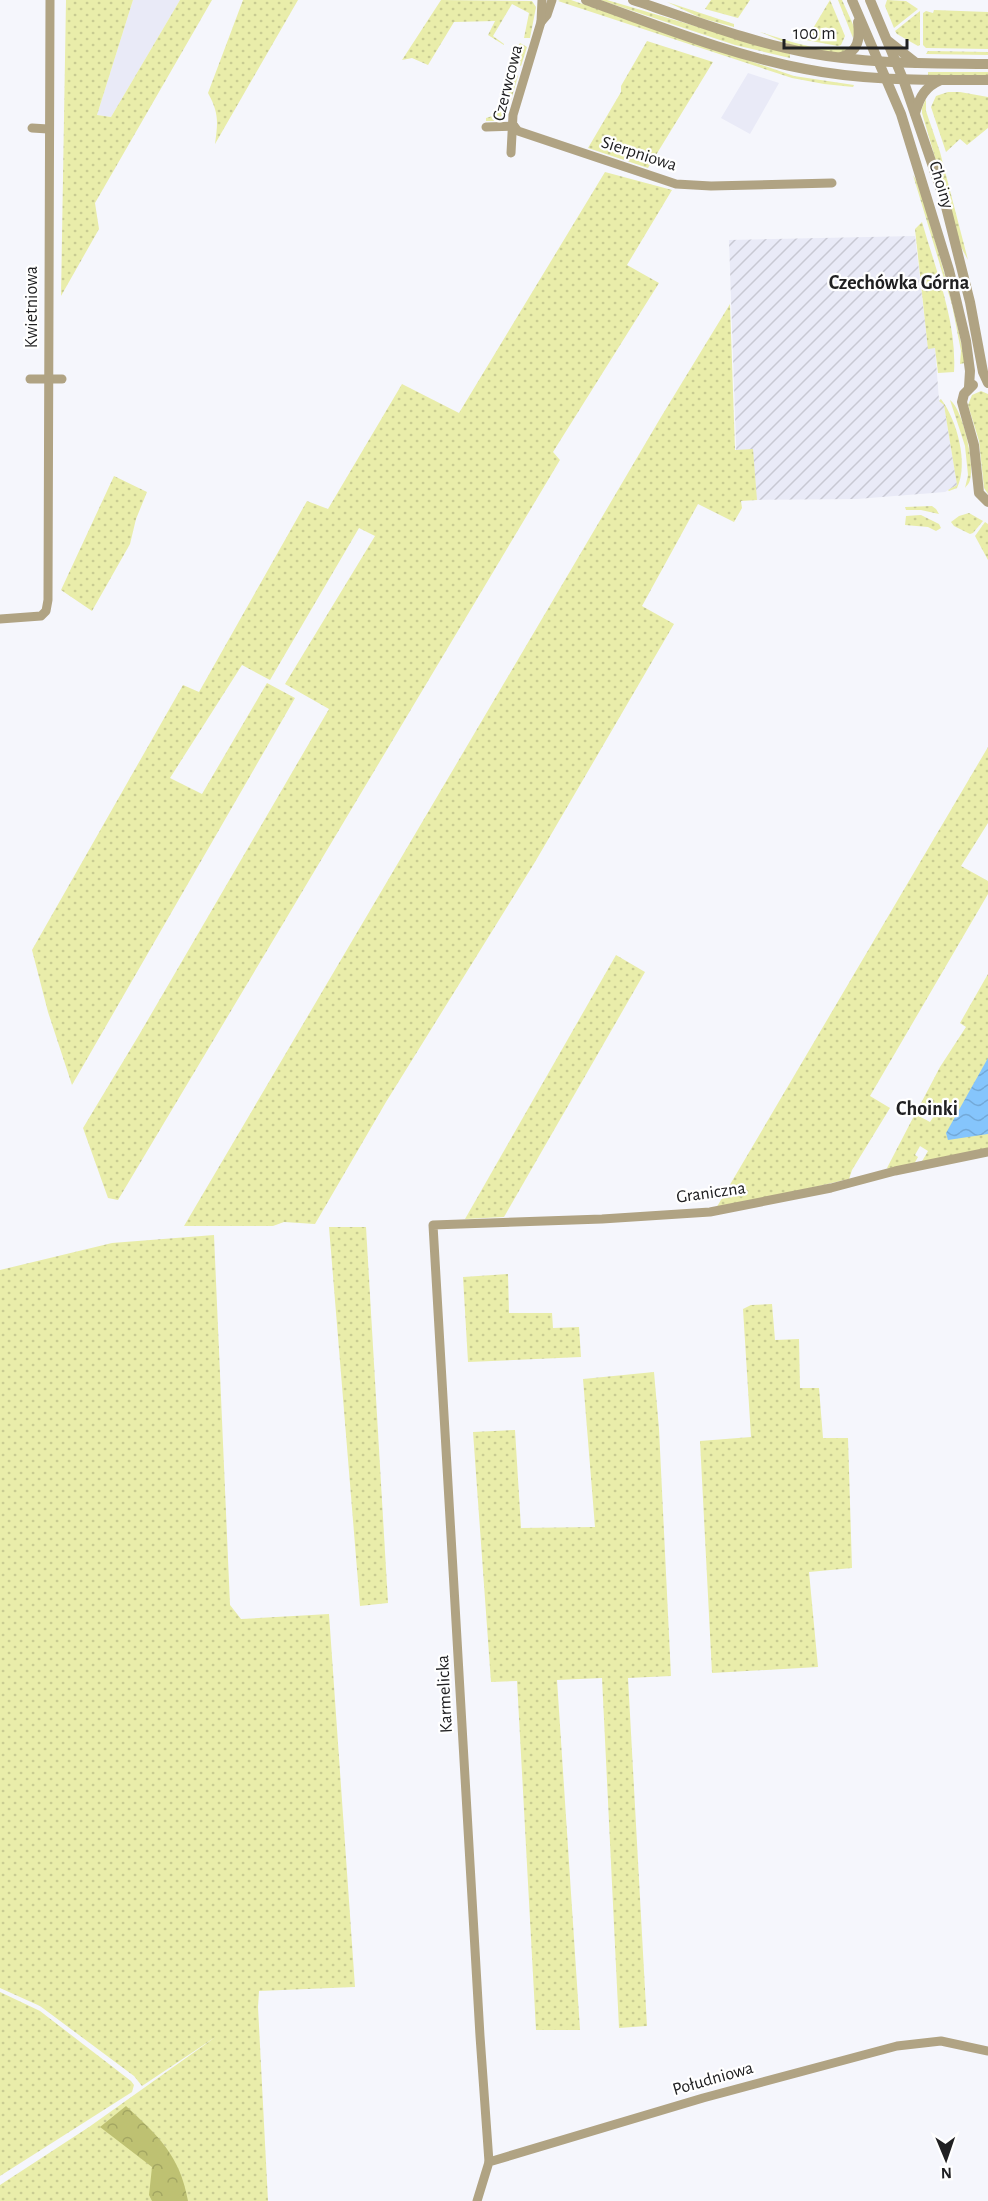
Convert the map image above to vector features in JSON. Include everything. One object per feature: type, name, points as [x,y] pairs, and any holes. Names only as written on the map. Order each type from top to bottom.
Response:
[{"type":"street","name":"Kwietniowa","points":[[0,619],[35,618],[44,614],[48,600],[50,0]]},
{"type":"street","name":"Czerwcowa","points":[[511,153],[513,115],[541,22],[542,0]]},
{"type":"street","name":"Czerwcowa","points":[[541,22],[547,15],[552,0]]},
{"type":"street","points":[[586,0],[722,46],[776,62],[823,72],[886,79],[988,80]]},
{"type":"street","points":[[633,0],[750,39],[837,58],[897,63],[988,64]]},
{"type":"street","name":"Choiny","points":[[870,0],[903,79],[950,222],[974,320],[983,372],[988,384]]},
{"type":"street","points":[[837,58],[852,52],[857,44],[860,34],[854,5]]},
{"type":"street","name":"Choiny","points":[[854,5],[911,143],[952,279],[966,341],[970,371],[969,387],[963,397],[962,405],[974,444],[979,493],[988,502]]},
{"type":"street","points":[[888,41],[916,63]]},
{"type":"street","points":[[915,113],[922,94],[930,86],[942,80]]},
{"type":"street","points":[[486,127],[514,126]]},
{"type":"street","name":"Sierpniowa","points":[[514,126],[518,130],[580,153],[676,184],[711,186],[832,183]]},
{"type":"street","points":[[32,128],[48,129]]},
{"type":"street","points":[[30,379],[62,379]]},
{"type":"street","points":[[969,387],[978,383],[988,384]]},
{"type":"street","name":"Graniczna","points":[[433,1225],[602,1219],[710,1212],[831,1188],[895,1171],[988,1152]]},
{"type":"street","name":"Karmelicka","points":[[433,1225],[489,2162]]},
{"type":"street","name":"Południowa","points":[[489,2162],[703,2098],[897,2046],[941,2041],[988,2051]]},
{"type":"street","points":[[477,2201],[489,2162]]},
{"type":"shaded area","points":[[133,0],[180,0],[111,117],[97,115]]},
{"type":"shaded area","points":[[748,73],[779,83],[750,134],[721,118]]},
{"type":"shaded area","points":[[915,236],[928,348],[935,348],[939,400],[944,404],[957,485],[945,492],[857,499],[738,500],[729,240]]},
{"type":"green space","points":[[66,0],[133,0],[97,115],[111,117],[180,0],[212,0],[95,203],[99,229],[61,296]]},
{"type":"green space","points":[[243,0],[298,0],[215,144],[217,118],[208,93]]},
{"type":"green space","points":[[441,0],[532,1],[536,7],[530,38],[524,38],[529,13],[512,4],[493,36],[504,45],[488,35],[495,21],[454,22],[428,65],[412,58],[402,60]]},
{"type":"green space","points":[[571,0],[794,76],[854,85],[853,87],[824,84],[792,78],[558,1]]},
{"type":"green space","points":[[600,0],[607,0],[790,54],[790,58],[735,45]]},
{"type":"green space","points":[[711,0],[750,0],[738,18],[705,9]]},
{"type":"green space","points":[[830,0],[845,36],[841,45],[838,46],[806,40]]},
{"type":"green space","points":[[838,0],[842,0],[855,29],[853,38]]},
{"type":"green space","points":[[887,0],[906,1],[918,9],[894,28],[885,6]]},
{"type":"green space","points":[[667,2],[734,24],[734,27],[701,18]]},
{"type":"green space","points":[[934,10],[988,12],[988,49],[926,48],[923,45],[923,13],[926,11],[933,13]]},
{"type":"green space","points":[[920,11],[920,45],[918,46],[895,31]]},
{"type":"green space","points":[[760,32],[816,48],[850,48],[839,54],[791,45]]},
{"type":"green space","points":[[647,41],[713,62],[648,168],[588,148],[621,92],[621,86]]},
{"type":"green space","points":[[520,43],[527,47],[521,66],[516,63],[519,54],[515,52]]},
{"type":"green space","points":[[928,51],[988,52],[988,55],[926,54]]},
{"type":"green space","points":[[928,72],[988,72],[988,75],[928,75]]},
{"type":"green space","points":[[513,73],[518,76],[506,117],[500,121],[486,121],[486,118],[493,116],[502,106],[508,94]]},
{"type":"green space","points":[[948,92],[988,97],[988,128],[967,145],[960,139],[946,152],[931,107],[936,96]]},
{"type":"green space","points":[[926,99],[926,111],[940,152],[968,260],[961,247],[922,113]]},
{"type":"green space","points":[[605,172],[672,190],[627,265],[659,283],[553,452],[560,460],[118,1200],[108,1198],[83,1128],[329,709],[285,684],[375,536],[359,528],[270,680],[242,665],[170,778],[202,794],[267,683],[295,698],[72,1085],[48,1012],[32,950],[183,685],[199,692],[307,501],[328,509],[402,384],[459,413]]},
{"type":"green space","points":[[913,175],[918,183],[944,273],[956,318],[965,363],[960,364],[961,351],[952,305]]},
{"type":"green space","points":[[922,222],[949,315],[954,372],[938,373],[935,348],[928,349],[915,229]]},
{"type":"green space","points":[[730,304],[735,450],[753,449],[757,500],[741,501],[742,508],[734,522],[698,504],[642,606],[674,624],[535,862],[386,1102],[315,1224],[284,1222],[273,1226],[184,1226],[661,417]]},
{"type":"green space","points":[[981,391],[988,394],[988,494],[984,488],[979,441],[968,405],[972,395]]},
{"type":"green space","points":[[941,399],[952,418],[960,442],[962,467],[960,478],[957,488],[949,491],[957,485],[944,405],[939,401]]},
{"type":"green space","points":[[950,400],[959,414],[969,450],[971,473],[970,481],[965,488],[968,475],[965,446]]},
{"type":"green space","points":[[114,476],[147,492],[136,519],[130,544],[92,611],[61,590]]},
{"type":"green space","points":[[932,506],[939,514],[921,510],[906,510],[905,507]]},
{"type":"green space","points":[[969,513],[983,521],[970,534],[951,522]]},
{"type":"green space","points":[[921,515],[939,524],[941,528],[936,531],[928,527],[905,525],[906,516]]},
{"type":"green space","points":[[985,522],[988,524],[988,560],[975,536]]},
{"type":"green space","points":[[988,747],[988,823],[961,866],[988,881],[988,894],[870,1096],[890,1108],[852,1170],[849,1179],[715,1210]]},
{"type":"green space","points":[[616,955],[645,972],[504,1217],[465,1219]]},
{"type":"green space","points":[[988,974],[988,1149],[921,1163],[928,1151],[920,1146],[915,1155],[918,1157],[914,1164],[891,1170],[887,1168],[915,1114],[930,1122],[934,1116],[919,1107],[940,1067],[966,1027],[960,1023]]},
{"type":"green space","points":[[329,1227],[366,1227],[388,1603],[360,1606]]},
{"type":"green space","points":[[214,1235],[230,1605],[241,1619],[329,1614],[355,1987],[259,1991],[268,2201],[0,2201],[0,2185],[89,2127],[217,2036],[142,2086],[134,2076],[40,2006],[0,1988],[0,1270],[112,1243]]},
{"type":"green space","points":[[508,1274],[509,1313],[552,1313],[553,1328],[579,1327],[581,1357],[468,1362],[463,1277]]},
{"type":"green space","points":[[772,1304],[775,1340],[799,1339],[800,1388],[819,1388],[823,1438],[848,1438],[852,1568],[809,1572],[818,1667],[712,1673],[700,1441],[751,1437],[743,1309],[751,1305]]},
{"type":"green space","points":[[654,1372],[659,1429],[671,1676],[628,1678],[647,2026],[619,2028],[602,1678],[557,1680],[580,2030],[536,2030],[517,1681],[491,1682],[473,1432],[515,1430],[521,1528],[595,1527],[583,1379]]},
{"type":"green space","points":[[0,1992],[40,2011],[134,2085],[132,2092],[0,2176]]},
{"type":"green space","points":[[126,2106],[166,2148],[179,2171],[188,2201],[152,2201],[149,2195],[152,2167],[100,2127]]},
{"type":"water","points":[[988,1058],[988,1134],[948,1140],[946,1133]]},
{"type":"district","name":"Czechówka Górna","points":[[899,283]]},
{"type":"district","name":"Choinki","points":[[927,1109]]}]
